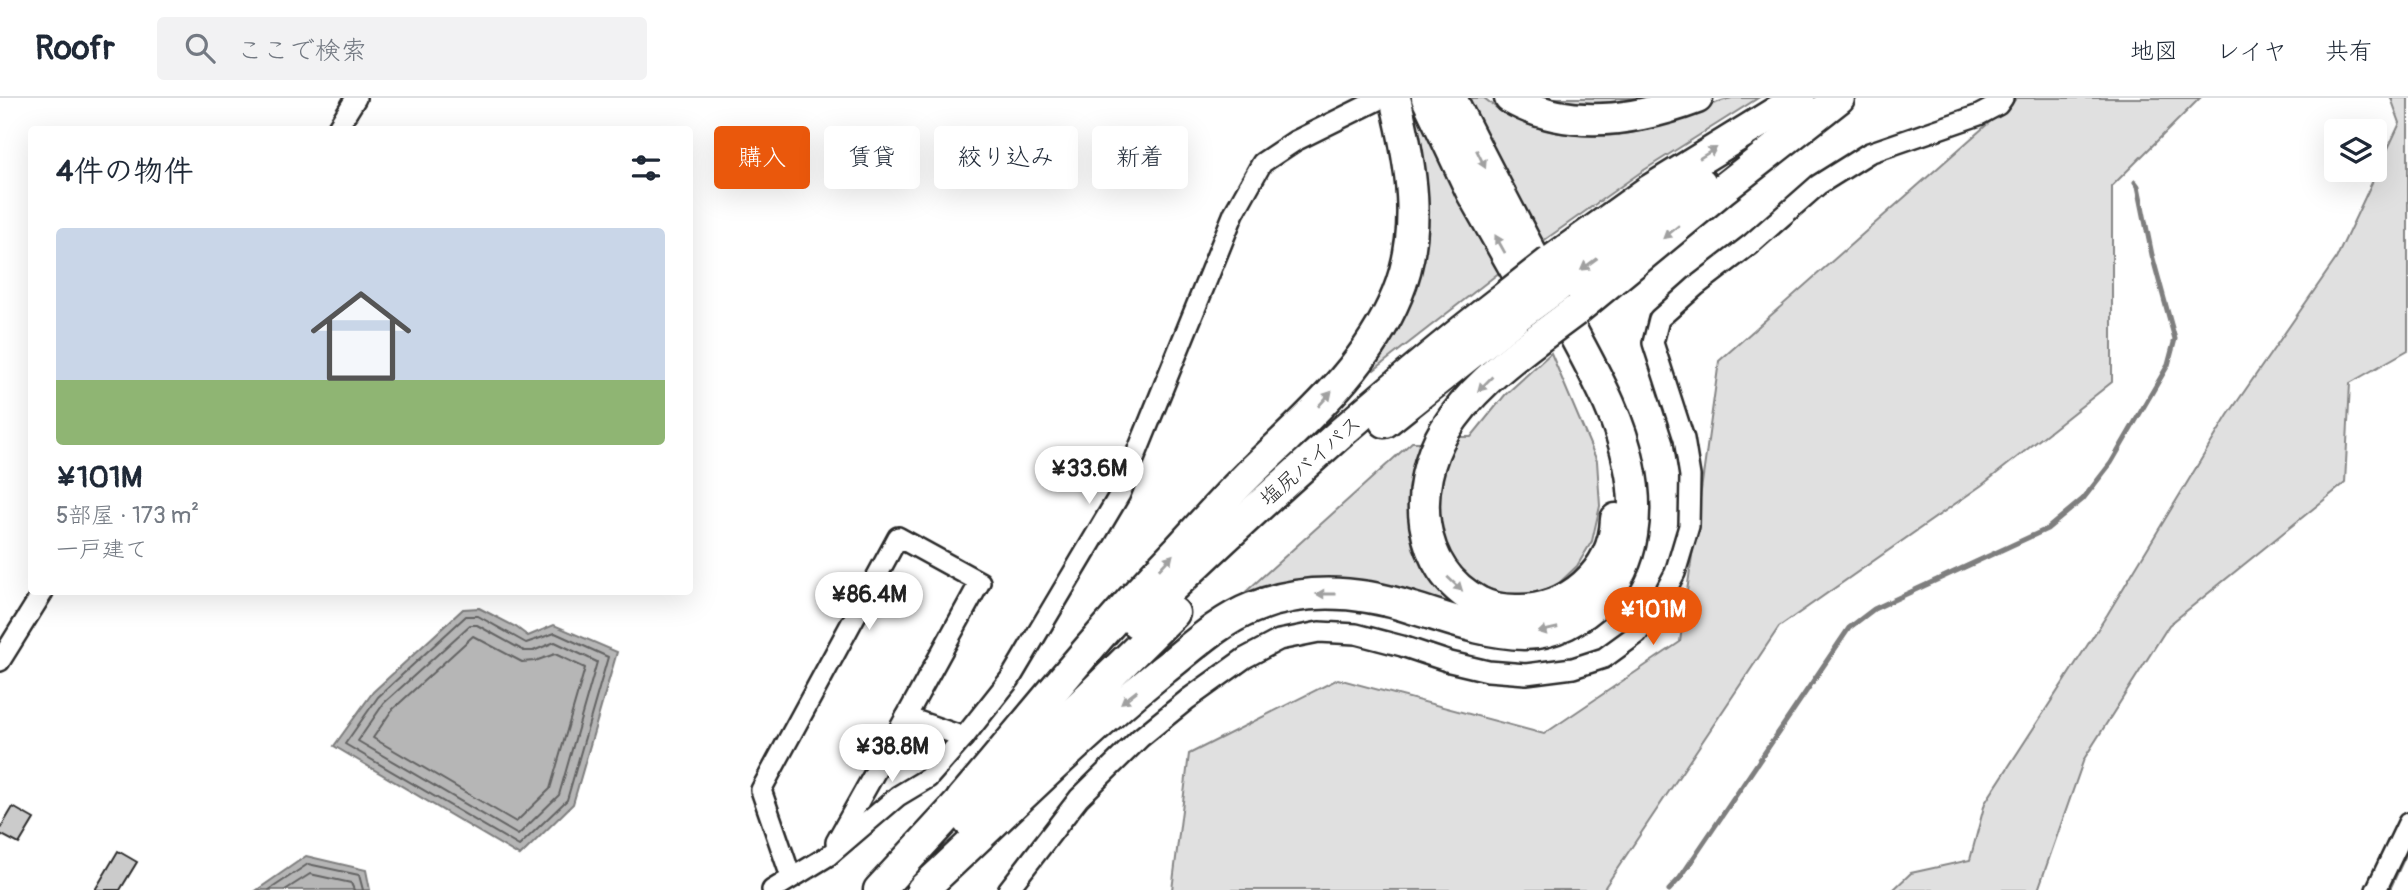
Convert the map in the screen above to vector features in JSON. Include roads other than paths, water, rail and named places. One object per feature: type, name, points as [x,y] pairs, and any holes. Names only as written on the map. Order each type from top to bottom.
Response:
[{"type":"highway","points":[[962,799],[1158,570],[1244,479],[1317,409],[1356,365],[1378,332],[1398,294],[1409,256],[1414,215],[1410,164],[1395,98]]},
{"type":"highway","points":[[1427,98],[1472,193],[1584,389],[1606,440],[1613,464],[1616,525],[1608,552],[1593,577],[1583,588],[1560,602],[1535,609],[1508,610],[1480,603],[1458,587],[1438,564],[1424,527],[1425,484],[1445,430],[1506,363],[1536,340],[1575,311],[1839,98]]},
{"type":"highway","points":[[922,890],[1119,705],[1203,638],[1251,608],[1305,594],[1334,593],[1388,601],[1482,629],[1524,634],[1556,629],[1594,606],[1617,579],[1631,541],[1634,503],[1629,464],[1613,413],[1532,253],[1493,185],[1451,98]]},
{"type":"highway","points":[[1510,98],[1557,115],[1597,120],[1656,112],[1697,98]]},
{"type":"highway","name":"塩尻バイパス","points":[[904,890],[1052,733],[1265,526],[1403,407],[1514,305],[1650,190],[1799,98]]},
{"type":"highway","name":"塩尻バイパス","points":[[1555,273],[1825,98]]},
{"type":"highway","name":"塩尻バイパス","points":[[879,890],[962,799],[1107,650],[1249,514],[1445,344],[1514,305]]},
{"type":"street","points":[[338,126],[356,98]]},
{"type":"street","points":[[772,890],[828,856],[898,796],[928,778],[1010,679],[1120,494],[1234,213],[1262,163],[1344,108],[1382,98]]},
{"type":"street","points":[[1008,890],[1079,798],[1140,738],[1245,658],[1279,640],[1319,632],[1356,634],[1488,671],[1525,674],[1573,668],[1604,658],[1637,634],[1657,607],[1675,573],[1689,526],[1689,476],[1684,439],[1653,343],[1659,319],[1818,185],[1869,153],[1979,115],[1998,105],[2003,98]]},
{"type":"street","points":[[791,877],[761,790],[898,537],[980,582],[828,856]]},
{"type":"street","points":[[0,661],[41,595]]},
{"type":"street","points":[[906,716],[964,737]]},
{"type":"street","points":[[2376,890],[2408,822]]},
{"type":"water","points":[[479,608],[528,636],[554,625],[617,652],[573,804],[520,856],[334,746],[373,692],[463,609]]},
{"type":"water","points":[[306,856],[366,870],[370,890],[257,890]]},
{"type":"waterway","points":[[1669,890],[1680,878],[1849,628],[1874,609],[2047,529],[2083,499],[2111,463],[2168,365],[2175,339],[2135,182]]},
{"type":"waterway","points":[[2388,890],[2408,847]]}]
